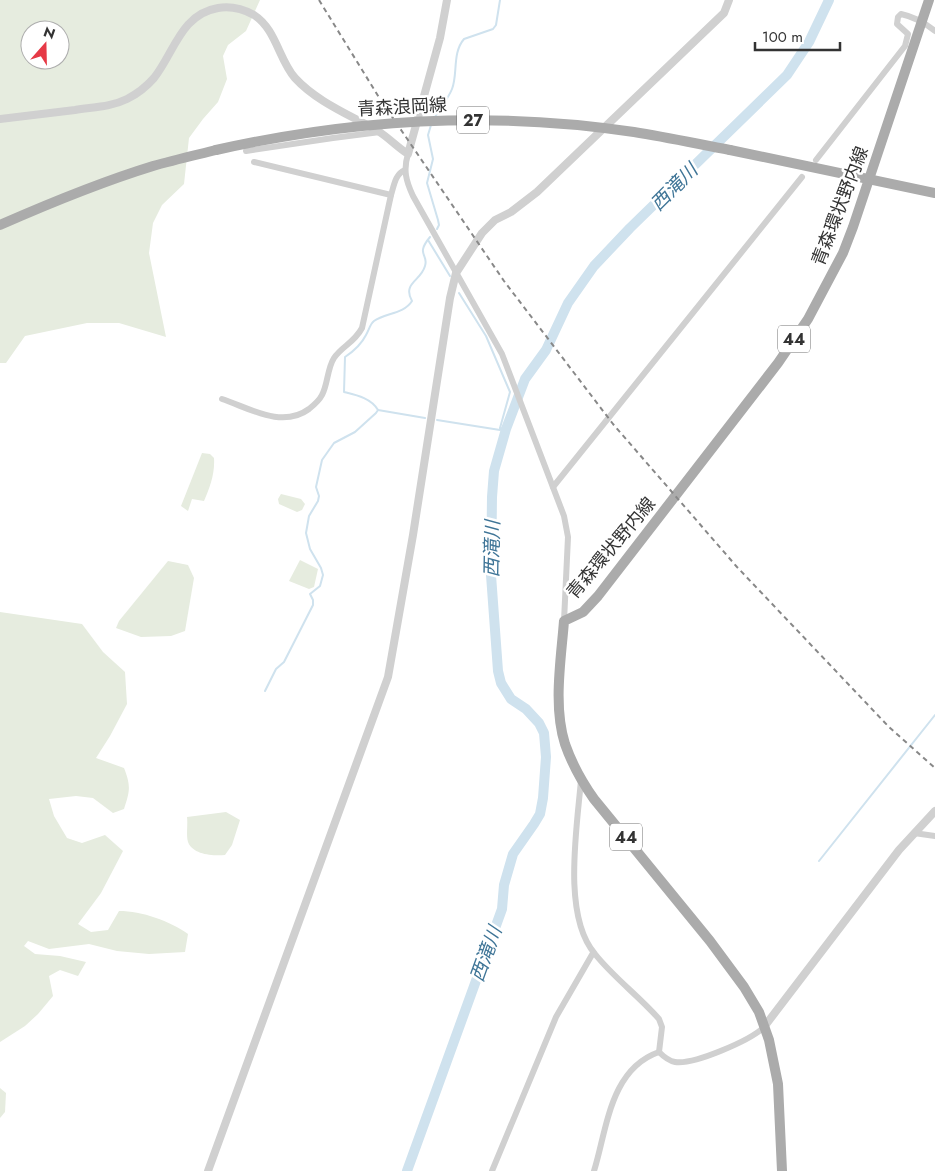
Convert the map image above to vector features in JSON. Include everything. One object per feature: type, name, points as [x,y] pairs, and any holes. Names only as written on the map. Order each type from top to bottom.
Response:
[{"type":"main road","name":"青森環状野内線","points":[[782,1171],[778,1084],[759,1012],[744,987],[683,908],[594,799],[581,780],[565,742],[560,704],[560,671],[564,621],[583,612],[598,596],[783,355],[808,319],[843,253],[871,179],[929,0]]},
{"type":"main road","name":"青森浪岡線","points":[[0,225],[108,181],[156,165],[255,141],[327,129],[399,122],[509,120],[634,132],[935,192]]},
{"type":"street","points":[[447,0],[436,54],[405,170],[408,185],[413,196],[502,354],[564,516],[568,536],[564,621]]},
{"type":"street","points":[[208,1171],[388,677],[413,535],[450,298],[456,273],[488,226],[511,212],[537,192],[724,13],[729,0]]},
{"type":"street","points":[[0,119],[104,106],[128,99],[154,78],[185,28],[198,15],[210,9],[224,7],[241,9],[255,16],[264,24],[294,77],[307,89],[380,132],[408,154]]},
{"type":"street","points":[[816,160],[905,46],[908,34],[897,24],[898,17],[901,14],[922,21],[935,31]]},
{"type":"street","points":[[246,151],[380,132]]},
{"type":"street","points":[[254,162],[391,195]]},
{"type":"street","points":[[222,399],[276,418],[294,416],[306,411],[315,404],[322,395],[334,358],[358,336],[362,328],[391,195],[396,178],[400,172],[405,170]]},
{"type":"street","points":[[553,487],[802,177]]},
{"type":"street","points":[[581,780],[575,855],[575,901],[579,925],[593,953],[659,1019],[662,1027],[659,1052]]},
{"type":"street","points":[[659,1052],[665,1058],[675,1062],[700,1059],[751,1037],[764,1026],[900,850],[935,811]]},
{"type":"street","points":[[914,833],[935,836]]},
{"type":"street","points":[[492,1171],[556,1018],[593,953]]},
{"type":"street","points":[[594,1171],[617,1092],[637,1065],[648,1056],[659,1052]]},
{"type":"shaded area","points":[[0,0],[260,0],[246,31],[228,45],[223,56],[227,79],[218,102],[189,138],[184,184],[162,205],[153,223],[149,253],[166,337],[119,323],[87,323],[25,336],[6,363],[0,363]]},
{"type":"shaded area","points":[[202,453],[210,454],[214,458],[212,480],[204,501],[192,499],[188,511],[181,506]]},
{"type":"shaded area","points":[[281,494],[301,499],[305,504],[302,510],[297,512],[279,504],[278,499]]},
{"type":"shaded area","points":[[300,560],[318,569],[314,587],[309,589],[289,581]]},
{"type":"shaded area","points":[[168,561],[188,565],[194,578],[185,631],[171,636],[141,637],[116,628],[119,621]]},
{"type":"shaded area","points":[[0,612],[82,624],[103,652],[125,672],[127,704],[96,758],[124,768],[129,788],[124,809],[113,813],[93,798],[76,796],[49,799],[54,816],[67,838],[82,843],[105,835],[123,851],[101,893],[78,924],[91,932],[108,930],[119,911],[128,911],[155,918],[173,925],[188,934],[185,952],[149,954],[117,951],[89,944],[49,949],[28,941],[24,946],[35,954],[60,956],[86,962],[78,976],[60,970],[49,976],[53,996],[25,1026],[0,1042]]},
{"type":"shaded area","points":[[226,812],[240,820],[232,845],[225,855],[204,854],[194,850],[187,839],[187,817]]},
{"type":"shaded area","points":[[0,1088],[6,1093],[5,1112],[0,1118]]},
{"type":"waterway","points":[[435,117],[452,89],[460,45],[464,39],[493,29],[496,25],[500,0]]},
{"type":"waterway","name":"西滝川","points":[[407,1171],[502,909],[504,885],[513,854],[540,814],[543,798],[546,757],[544,733],[539,723],[526,709],[511,699],[501,683],[498,671],[491,575],[492,497],[494,471],[506,429],[525,379],[546,350],[568,303],[594,266],[630,228],[787,75],[809,42],[829,0]]},
{"type":"waterway","points":[[431,125],[428,135],[433,159],[427,183],[438,220],[439,225],[437,229]]},
{"type":"waterway","points":[[265,691],[276,669],[284,662],[313,605],[310,594],[320,586],[323,575],[310,549],[306,533],[309,516],[318,501],[319,496],[316,487],[322,460],[334,443],[355,432],[378,410],[367,400],[344,392],[345,357],[360,345],[374,321],[399,311],[412,301],[409,290],[425,266],[423,247],[430,237]]},
{"type":"waterway","points":[[428,240],[450,276]]},
{"type":"waterway","points":[[459,293],[486,336],[510,392],[500,428],[506,429]]},
{"type":"waterway","points":[[378,410],[425,418]]},
{"type":"waterway","points":[[437,420],[500,430],[500,428]]},
{"type":"waterway","points":[[819,861],[935,715]]},
{"type":"railway","points":[[319,0],[380,99],[504,281],[613,424],[737,567],[889,727],[935,768]]}]
